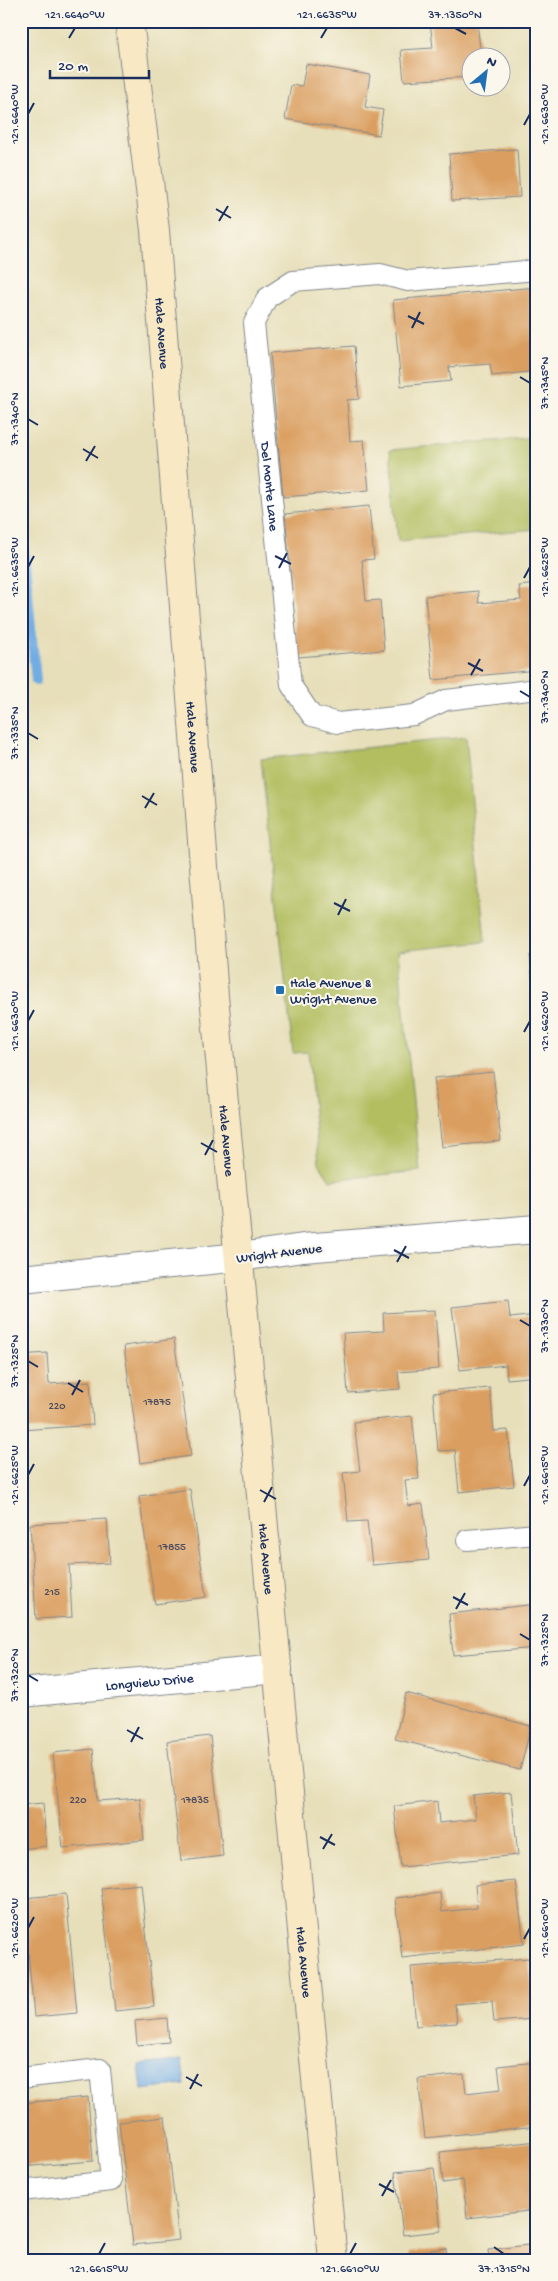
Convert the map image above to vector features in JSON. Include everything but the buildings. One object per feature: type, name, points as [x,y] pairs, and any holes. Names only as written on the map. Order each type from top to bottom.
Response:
[{"type":"main road","name":"Hale Avenue","points":[[129,21],[155,230],[214,996],[333,2260]]},
{"type":"street","name":"Wright Avenue","points":[[21,1279],[240,1257],[303,1248],[537,1229]]},
{"type":"street","name":"Longview Drive","points":[[21,1693],[278,1669]]},
{"type":"lane","name":"Del Monte Lane","points":[[537,270],[408,281],[380,274],[293,281],[267,298],[254,323],[291,685],[312,716],[338,723],[414,715],[446,700],[537,689]]},
{"type":"lane","points":[[467,1540],[537,1534]]},
{"type":"lane","points":[[21,2078],[100,2069],[111,2181],[21,2191]]},
{"type":"green space","points":[[537,437],[537,529],[398,541],[390,450]]},
{"type":"green space","points":[[466,737],[485,942],[398,951],[420,1171],[330,1180],[319,1163],[308,1052],[293,1053],[261,759]]},
{"type":"water","points":[[182,2060],[185,2085],[142,2090],[139,2065]]},
{"type":"waterway","points":[[21,520],[36,681]]},
{"type":"place","name":"Hale Avenue & Wright Avenue","points":[[280,990]]}]
